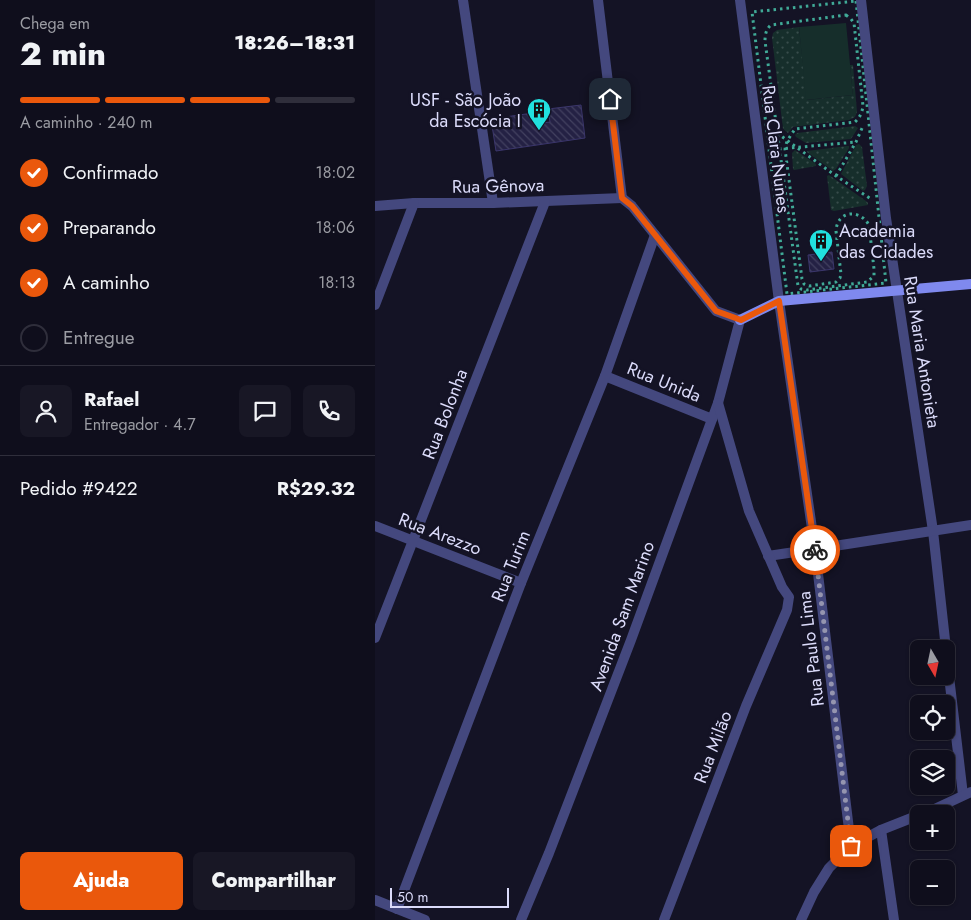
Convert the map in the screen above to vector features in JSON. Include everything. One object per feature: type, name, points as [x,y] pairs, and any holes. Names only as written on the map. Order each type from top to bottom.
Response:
[{"type":"street","points":[[463,0],[493,203]]},
{"type":"street","points":[[598,0],[622,198],[632,206],[716,311],[741,320],[783,298],[896,292],[971,284]]},
{"type":"street","name":"Rua Clara Nunes","points":[[740,0],[783,298]]},
{"type":"street","name":"Rua Maria Antonieta","points":[[861,0],[886,218],[933,531],[945,640]]},
{"type":"street","name":"Rua Gênova","points":[[375,206],[414,203],[545,202],[622,198]]},
{"type":"street","name":"Rua Bolonha","points":[[375,638],[545,202]]},
{"type":"street","points":[[375,305],[414,203]]},
{"type":"street","name":"Rua Turim","points":[[397,908],[521,583],[605,376],[655,235]]},
{"type":"street","name":"Rua Paulo Lima","points":[[783,298],[851,846]]},
{"type":"street","name":"Avenida Sam Marino","points":[[521,920],[624,659],[718,403],[741,320]]},
{"type":"street","name":"Rua Unida","points":[[605,376],[712,419]]},
{"type":"street","name":"Rua Milão","points":[[664,920],[746,706],[787,610],[789,597],[782,587],[749,511],[718,403]]},
{"type":"street","points":[[768,556],[971,525]]},
{"type":"street","name":"Rua Arezzo","points":[[375,526],[521,583]]},
{"type":"street","name":"Rua Maria Antonieta","points":[[951,685],[967,794]]},
{"type":"street","points":[[944,805],[967,794]]},
{"type":"street","points":[[801,920],[829,868],[851,846],[881,830],[910,819]]},
{"type":"street","points":[[881,830],[893,920]]},
{"type":"street","points":[[375,900],[425,920]]},
{"type":"path","points":[[856,1],[886,283],[783,298],[752,12],[856,1]]},
{"type":"path","points":[[846,15],[854,23],[863,106],[862,113],[855,122],[795,129],[787,141],[785,149],[804,284],[809,286],[818,285],[835,282],[840,278],[836,224],[840,218],[854,214],[861,215],[869,225],[875,270],[874,276],[867,282],[807,290],[801,289],[798,286],[765,41],[765,34],[771,25],[846,15]]},
{"type":"path","points":[[836,176],[856,142],[864,122]]},
{"type":"path","points":[[777,134],[872,200]]},
{"type":"path","points":[[779,149],[856,142]]},
{"type":"green space","points":[[846,23],[853,95],[806,100],[799,27]]},
{"type":"green space","points":[[799,27],[807,100],[853,95],[850,65],[853,65],[857,112],[855,117],[849,120],[793,127],[788,133],[783,129],[772,38],[773,33],[777,30]]},
{"type":"green space","points":[[855,126],[858,128],[851,139],[806,143],[795,135],[797,133]]},
{"type":"green space","points":[[859,144],[862,147],[867,186],[863,191],[841,174],[856,145]]},
{"type":"green space","points":[[849,146],[833,171],[807,152],[807,151]]},
{"type":"green space","points":[[795,150],[816,164],[816,166],[794,170],[792,153]]},
{"type":"green space","points":[[829,175],[866,201],[868,205],[831,210],[827,176]]},
{"type":"building","name":"USF - São João da Escócia I","points":[[581,105],[585,138],[496,151],[491,119],[533,113],[534,124],[550,122],[548,109]]},
{"type":"building","name":"Academia das Cidades","points":[[832,252],[834,269],[810,272],[808,255]]},
{"type":"way so far","points":[[815,550],[851,846]]},
{"type":"place","name":"USF - São João da Escócia I","points":[[539,131]]},
{"type":"place","name":"Academia das Cidades","points":[[821,262]]},
{"type":"route","points":[[610,99],[622,198],[632,206],[716,311],[741,320],[779,301],[815,550]]}]
